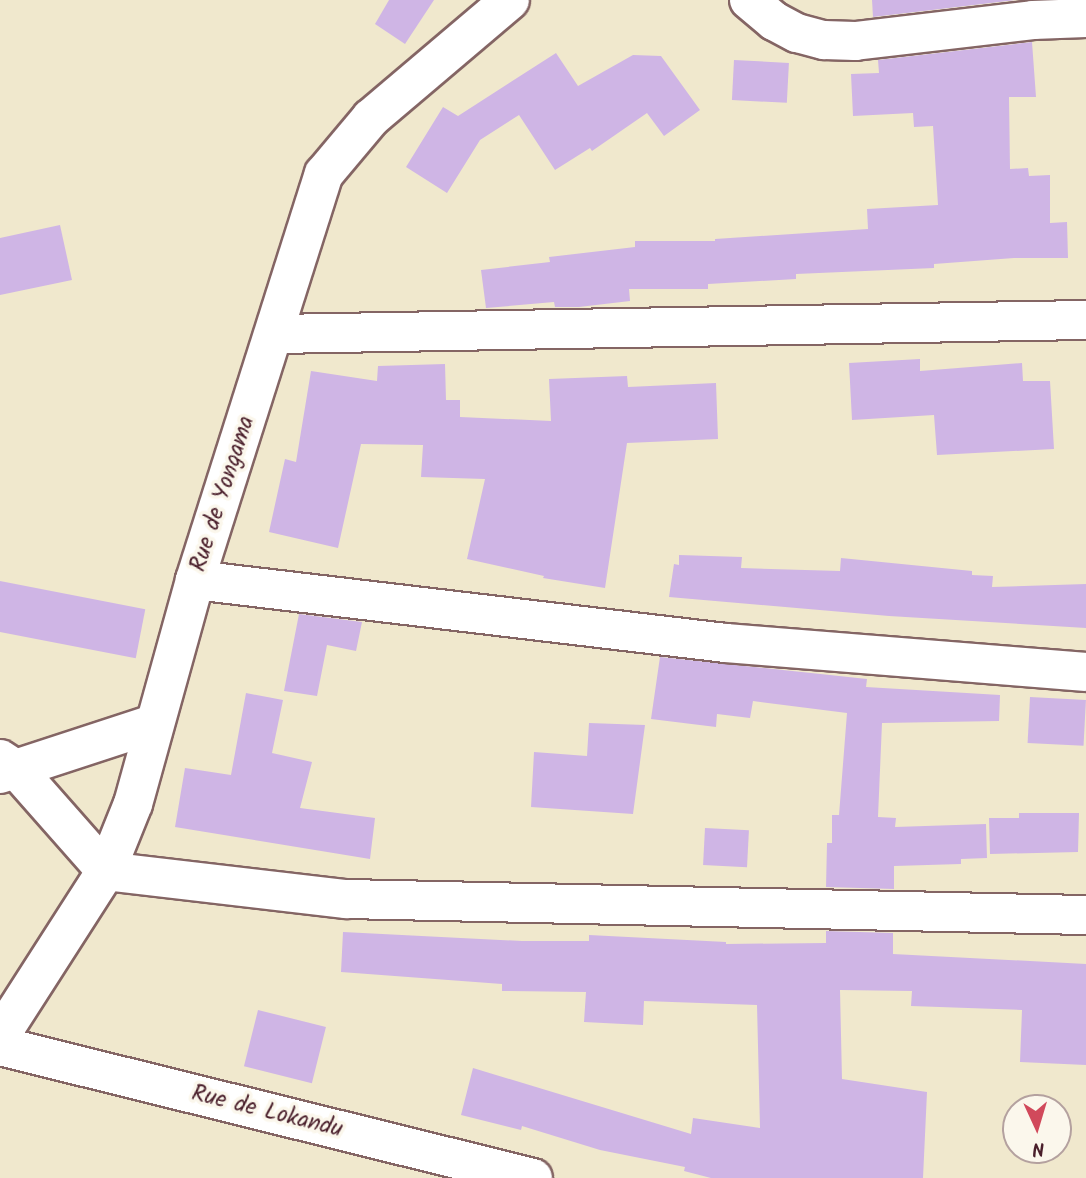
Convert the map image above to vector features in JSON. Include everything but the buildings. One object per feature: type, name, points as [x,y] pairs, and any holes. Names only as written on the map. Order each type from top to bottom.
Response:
[{"type":"street","name":"Rue de Yongama","points":[[0,1036],[106,871],[133,804],[195,580],[324,174],[371,118],[510,0]]},
{"type":"street","points":[[750,0],[785,27],[824,40],[855,41],[1033,20],[1086,18]]},
{"type":"street","points":[[275,334],[1086,320]]},
{"type":"street","points":[[195,580],[726,643],[1086,672]]},
{"type":"street","points":[[153,724],[6,768],[106,871],[346,899],[1086,915]]},
{"type":"street","name":"Rue de Lokandu","points":[[0,1045],[533,1178]]}]
